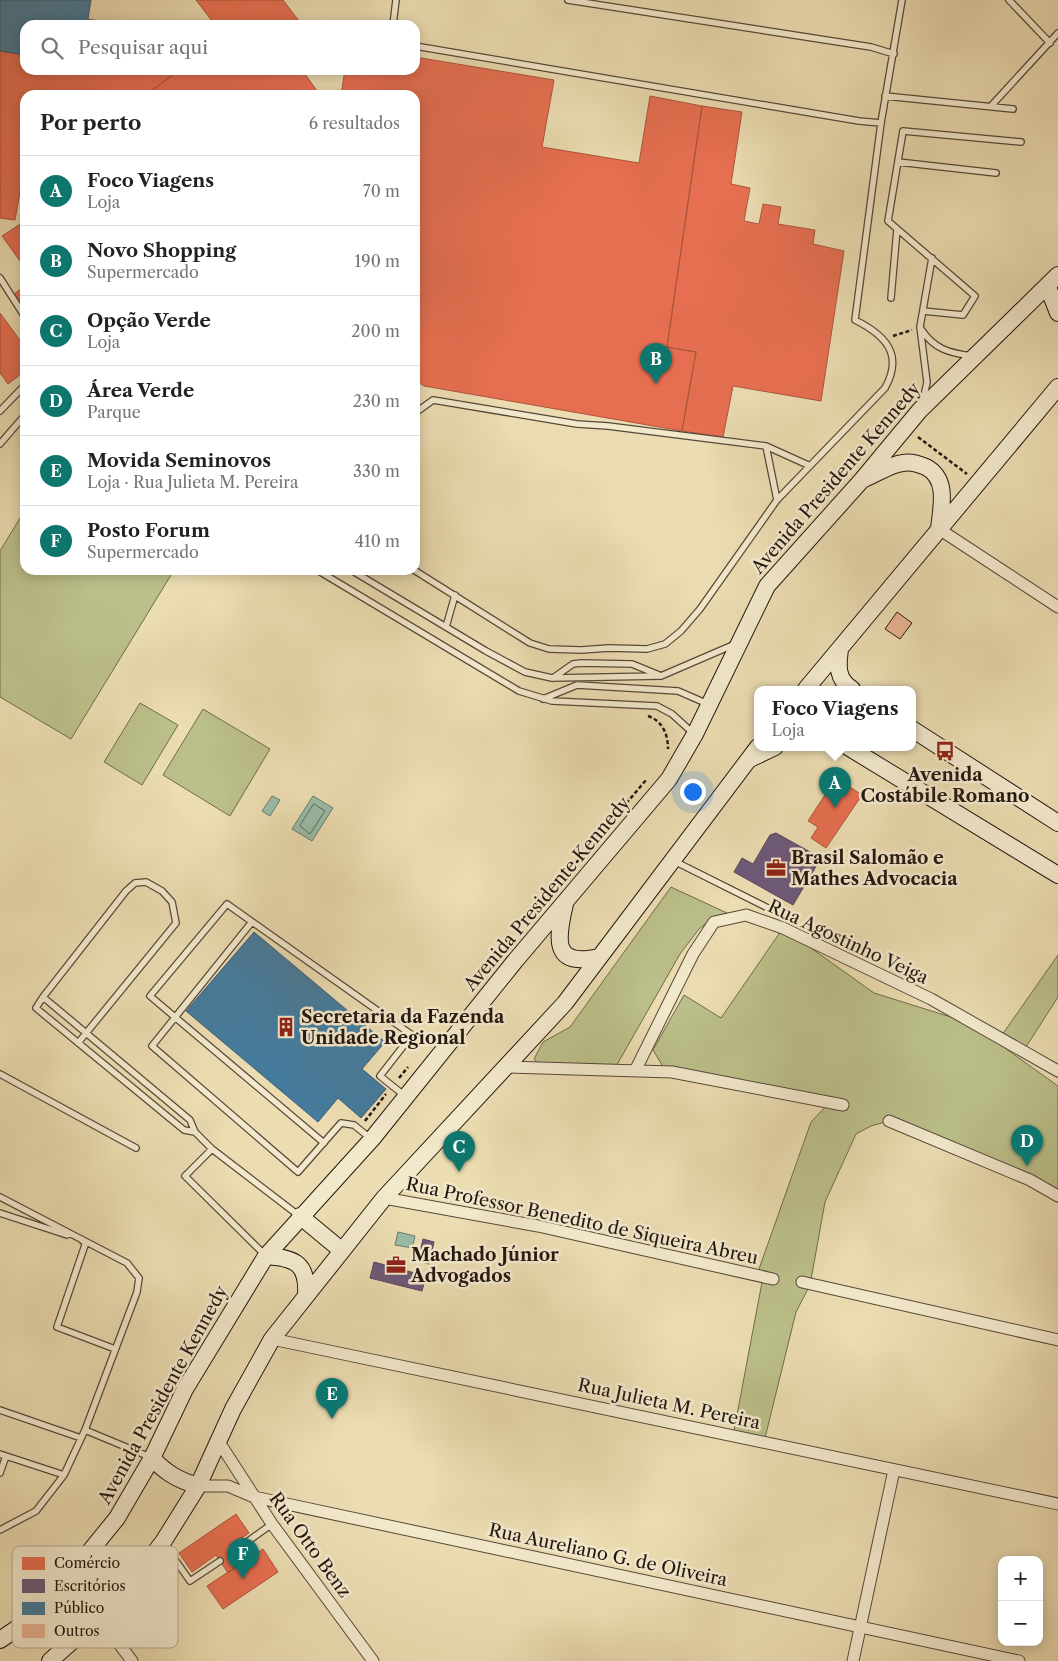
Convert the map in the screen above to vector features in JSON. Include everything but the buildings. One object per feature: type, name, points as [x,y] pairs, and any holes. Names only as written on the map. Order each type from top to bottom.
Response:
[{"type":"main road","points":[[1053,281],[1058,312]]},
{"type":"main road","name":"Avenida Presidente Kennedy","points":[[94,1546],[117,1518],[152,1458],[185,1389],[266,1256],[300,1216],[372,1139],[566,899],[668,779],[695,734],[767,586],[861,481],[904,427],[973,356],[1053,281]]},
{"type":"main road","points":[[809,686],[1057,389]]},
{"type":"main road","points":[[861,481],[903,462],[918,464],[932,470],[938,476],[942,486],[939,529]]},
{"type":"main road","points":[[840,649],[838,670],[846,686]]},
{"type":"main road","points":[[916,732],[1058,823]]},
{"type":"main road","points":[[160,1546],[198,1486],[241,1394],[272,1339],[384,1198],[564,1003],[755,751]]},
{"type":"main road","points":[[748,760],[767,751]]},
{"type":"main road","points":[[855,751],[1058,876]]},
{"type":"main road","points":[[566,899],[559,932],[561,950],[566,956],[579,959],[586,960],[599,957]]},
{"type":"main road","points":[[300,1216],[341,1250]]},
{"type":"main road","points":[[266,1256],[282,1257],[300,1266],[306,1276],[306,1296]]},
{"type":"main road","points":[[152,1458],[166,1473],[198,1486]]},
{"type":"main road","name":"Avenida Presidente Kennedy","points":[[0,1640],[12,1632]]},
{"type":"main road","points":[[50,1661],[64,1648]]},
{"type":"street","points":[[939,529],[1058,607]]},
{"type":"street","name":"Rua Agostinho Veiga","points":[[635,1071],[693,954],[714,922],[746,915],[783,928],[931,999],[1058,1071]]},
{"type":"street","points":[[506,1067],[672,1072],[843,1105]]},
{"type":"street","points":[[889,1121],[1030,1180],[1058,1196]]},
{"type":"street","name":"Rua Professor Benedito de Siqueira Abreu","points":[[384,1198],[538,1226],[773,1279]]},
{"type":"street","points":[[802,1282],[1058,1340]]},
{"type":"street","name":"Rua Julieta M. Pereira","points":[[272,1339],[1058,1504]]},
{"type":"street","points":[[218,1442],[254,1497]]},
{"type":"street","points":[[853,1661],[894,1470]]},
{"type":"street","name":"Rua Otto Benz","points":[[198,1486],[228,1486],[254,1497],[373,1661]]},
{"type":"street","name":"Rua Aureliano G. de Oliveira","points":[[254,1497],[1019,1661]]},
{"type":"street","points":[[122,1648],[132,1661]]},
{"type":"lane","points":[[394,20],[396,0]]},
{"type":"lane","points":[[568,0],[871,47],[894,54]]},
{"type":"lane","points":[[420,574],[513,635],[549,649],[641,649],[656,647],[665,644],[681,631],[700,609],[777,500],[808,465],[885,388],[891,377],[893,362],[890,347],[883,338],[855,320],[881,123],[902,0]]},
{"type":"lane","points":[[1009,0],[1050,43]]},
{"type":"lane","points":[[991,106],[1058,33]]},
{"type":"lane","points":[[420,47],[859,121],[881,123]]},
{"type":"lane","points":[[885,96],[1013,109]]},
{"type":"lane","points":[[923,311],[963,315],[975,296],[888,221],[903,131],[1021,142]]},
{"type":"lane","points":[[898,162],[996,173]]},
{"type":"lane","points":[[891,298],[897,229]]},
{"type":"lane","points":[[920,410],[927,382],[920,327],[932,258]]},
{"type":"lane","points":[[0,278],[20,308]]},
{"type":"lane","points":[[920,327],[928,340],[946,353],[973,356]]},
{"type":"lane","points":[[0,411],[20,390]]},
{"type":"lane","points":[[420,410],[434,400],[577,424],[608,426],[766,446],[808,465]]},
{"type":"lane","points":[[0,444],[20,421]]},
{"type":"lane","points":[[766,446],[777,500]]},
{"type":"lane","points":[[325,575],[519,691],[543,698],[586,704],[643,704],[657,706],[672,714],[695,734]]},
{"type":"lane","points":[[358,575],[525,672],[552,678],[661,676],[738,643]]},
{"type":"lane","points":[[446,627],[455,595]]},
{"type":"lane","points":[[552,678],[573,664],[581,663],[632,664],[661,676]]},
{"type":"lane","points":[[543,698],[577,685],[678,691],[709,705]]},
{"type":"lane","points":[[672,860],[774,911]]},
{"type":"lane","points":[[78,1043],[176,923],[172,902],[162,891],[146,882],[135,883],[126,890],[36,1008],[78,1043],[184,1130],[195,1132]]},
{"type":"lane","points":[[324,1143],[150,996],[227,904],[251,923],[412,1035],[380,1076],[407,1097]]},
{"type":"lane","points":[[251,923],[152,1046],[298,1172],[341,1124],[354,1124],[372,1139]]},
{"type":"lane","points":[[43,997],[190,1120],[195,1132],[212,1149],[300,1216]]},
{"type":"lane","points":[[0,1074],[136,1148]]},
{"type":"lane","points":[[212,1149],[185,1176],[266,1256]]},
{"type":"lane","points":[[0,1197],[127,1263],[139,1278],[137,1292],[85,1430],[64,1476],[36,1511],[0,1530]]},
{"type":"lane","points":[[0,1213],[86,1242]]},
{"type":"lane","points":[[86,1242],[57,1327],[115,1349]]},
{"type":"lane","points":[[0,1410],[81,1438]]},
{"type":"lane","points":[[85,1430],[152,1458]]},
{"type":"lane","points":[[0,1473],[3,1455],[64,1476]]},
{"type":"lane","points":[[240,1547],[272,1524]]},
{"type":"lane","points":[[163,1542],[166,1546]]},
{"type":"lane","points":[[178,1564],[190,1581],[220,1561]]},
{"type":"path","points":[[883,338],[920,327]]},
{"type":"path","points":[[904,427],[979,482]]},
{"type":"path","points":[[643,704],[642,714],[654,718],[665,730],[668,739],[668,750]]},
{"type":"path","points":[[575,864],[652,774]]},
{"type":"shaded area","points":[[20,518],[20,575],[171,575],[71,739],[0,697],[0,551]]},
{"type":"shaded area","points":[[140,703],[178,725],[142,785],[104,762]]},
{"type":"shaded area","points":[[203,709],[270,749],[230,816],[163,775]]},
{"type":"shaded area","points":[[671,887],[727,913],[714,917],[699,929],[680,954],[614,1070],[571,1075],[551,1072],[542,1067],[534,1059],[543,1042],[570,1027]]},
{"type":"shaded area","points":[[783,928],[874,993],[970,1023],[1058,1086],[1058,1195],[889,1121],[871,1126],[856,1134],[825,1202],[810,1285],[796,1312],[764,1442],[733,1436],[763,1277],[759,1269],[811,1122],[832,1100],[665,1070],[653,1050],[684,995],[721,1018]]},
{"type":"shaded area","points":[[1058,955],[1058,997],[1026,1047],[1002,1035]]},
{"type":"water","points":[[272,796],[280,800],[270,816],[262,811]]},
{"type":"water","points":[[313,796],[333,808],[312,841],[292,829]]},
{"type":"water","points":[[398,1232],[415,1236],[412,1248],[395,1245]]},
{"type":"place","name":"Novo Shopping","points":[[656,384]]},
{"type":"place","name":"Avenida Costábile Romano","points":[[945,751]]},
{"type":"place","name":"Foco Viagens","points":[[835,808]]},
{"type":"place","name":"Brasil Salomão e Mathes Advocacia","points":[[776,868]]},
{"type":"place","name":"Secretaria da Fazenda Unidade Regional","points":[[286,1027]]},
{"type":"place","name":"Área Verde","points":[[1027,1166]]},
{"type":"place","name":"Opção Verde","points":[[459,1172]]},
{"type":"place","name":"Machado Júnior Advogados","points":[[396,1265]]},
{"type":"place","name":"Movida Seminovos","points":[[332,1419]]},
{"type":"place","name":"Posto Forum","points":[[243,1579]]}]
